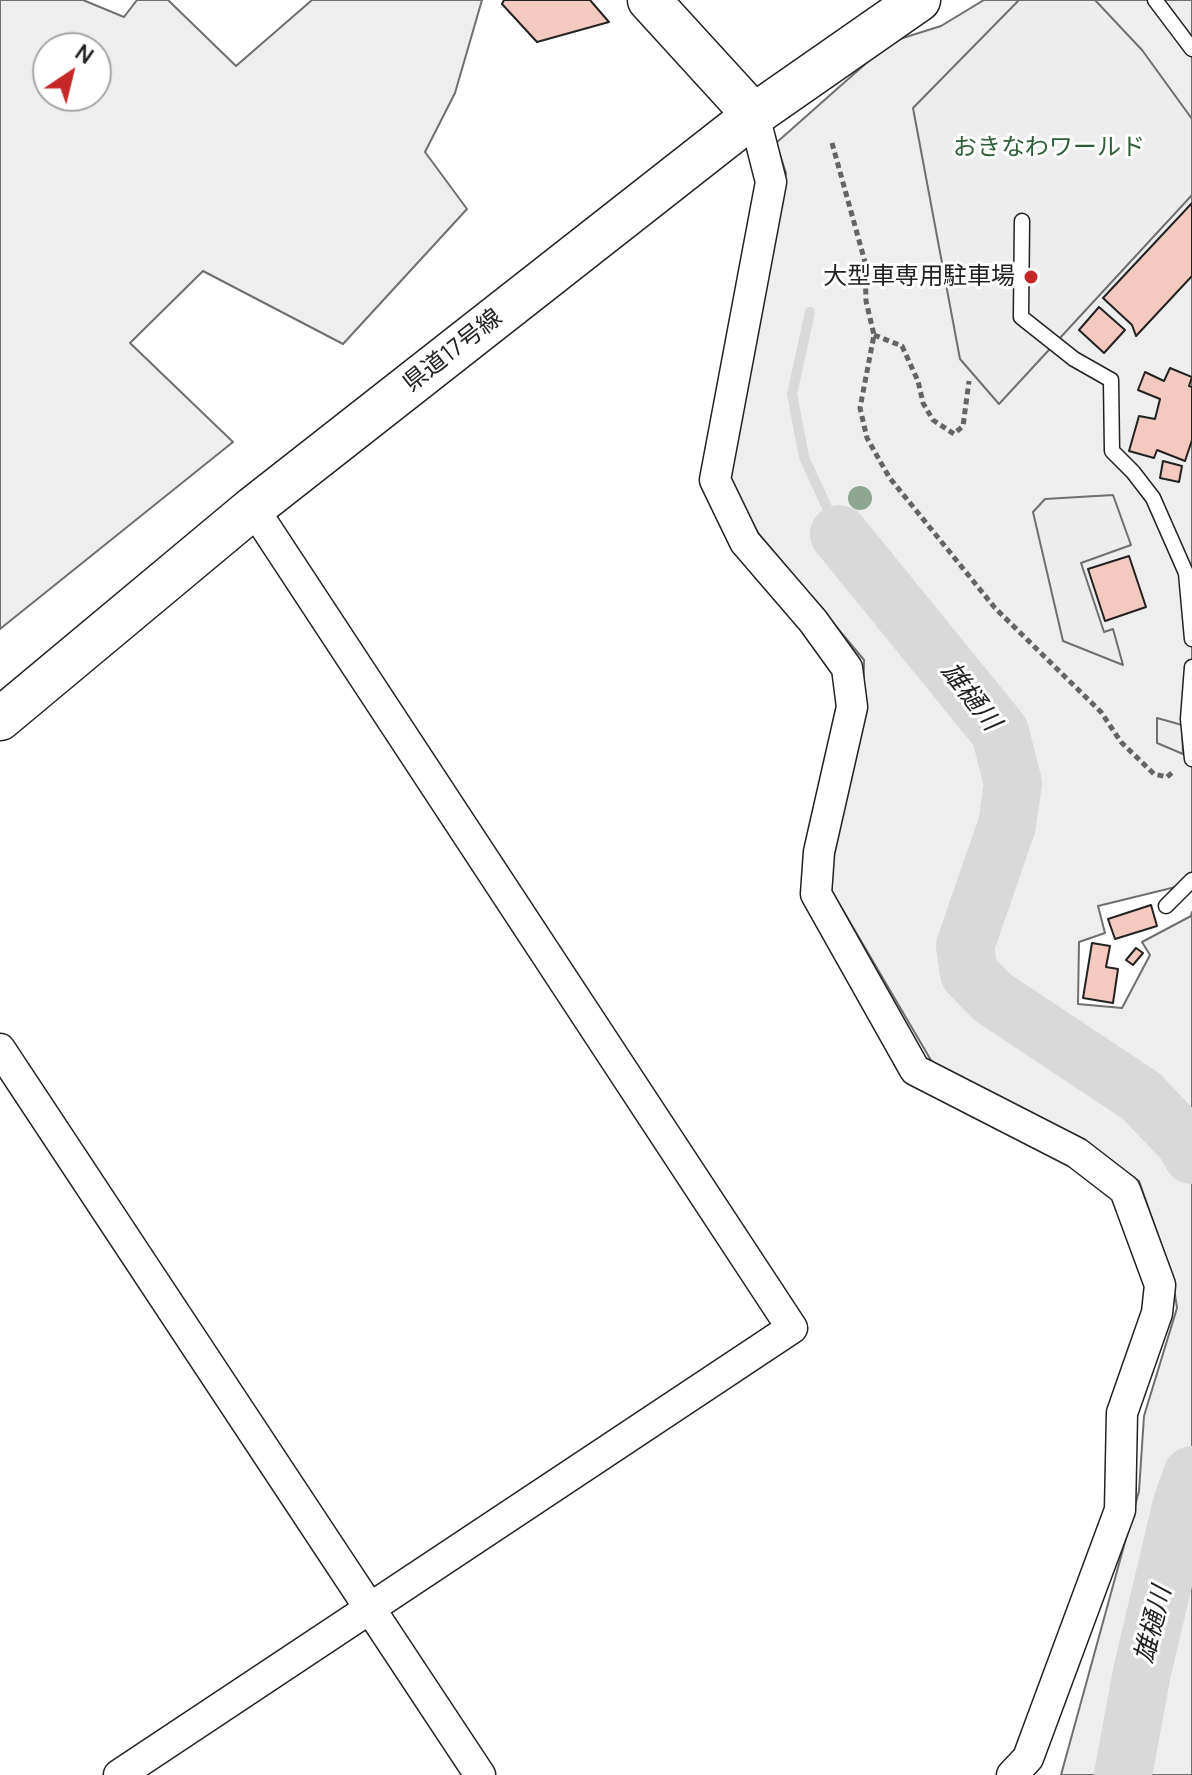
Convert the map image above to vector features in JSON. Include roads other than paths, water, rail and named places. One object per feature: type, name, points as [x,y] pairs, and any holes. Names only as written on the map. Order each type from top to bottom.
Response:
[{"type":"main road","points":[[649,0],[754,115]]},
{"type":"main road","name":"県道17号線","points":[[0,719],[253,508],[754,115],[919,0]]},
{"type":"street","points":[[754,115],[771,182],[715,480],[745,542],[813,621],[847,668],[852,707],[819,852],[816,894],[915,1070],[1077,1153],[1125,1190],[1160,1285],[1157,1313],[1122,1413],[1120,1510],[1028,1758],[1012,1775]]},
{"type":"street","points":[[119,1775],[792,1328],[253,508]]},
{"type":"street","points":[[0,1049],[480,1775]]},
{"type":"lane","points":[[1155,0],[1192,49]]},
{"type":"lane","points":[[1022,221],[1021,317],[1074,359],[1111,380],[1112,451],[1153,498],[1186,573],[1192,639]]},
{"type":"lane","points":[[1192,667],[1188,719],[1192,759]]},
{"type":"lane","points":[[1166,906],[1192,880]]},
{"type":"waterway","name":"雄樋川","points":[[810,312],[792,394],[804,457],[839,534]]},
{"type":"waterway","name":"雄樋川","points":[[839,534],[1000,732],[1013,783],[1007,825],[965,946],[969,973],[992,997],[1141,1096],[1184,1141],[1192,1155]]},
{"type":"waterway","name":"雄樋川","points":[[1123,1775],[1142,1672],[1181,1507],[1192,1475]]},
{"type":"place","name":"大型車専用駐車場","points":[[1031,277]]},
{"type":"park label","name":"おきなわワールド","points":[[1049,148]]}]
